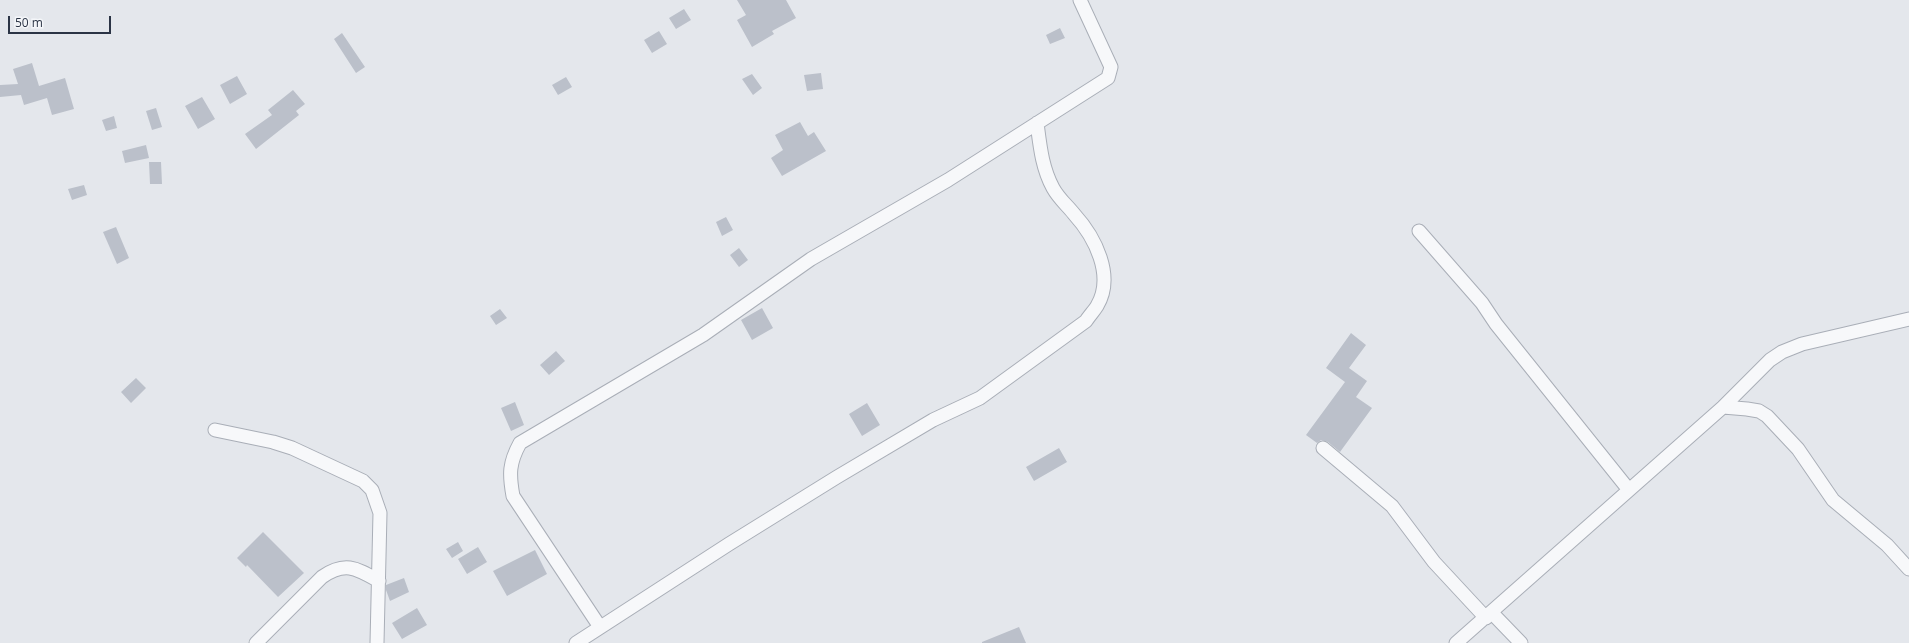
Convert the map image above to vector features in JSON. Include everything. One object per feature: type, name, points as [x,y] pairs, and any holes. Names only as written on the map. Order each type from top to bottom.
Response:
[{"type":"street","points":[[600,627],[513,496],[509,477],[512,458],[520,443],[703,334],[811,259],[948,180],[1108,78],[1111,67],[1080,0]]},
{"type":"street","points":[[576,643],[729,544],[837,477],[933,420],[980,398],[1086,321],[1097,306],[1102,295],[1104,276],[1101,259],[1091,236],[1074,213],[1060,200],[1046,174],[1041,157],[1037,123]]},
{"type":"street","points":[[1420,231],[1482,303],[1496,324],[1629,490]]},
{"type":"street","points":[[1456,643],[1723,407],[1770,360],[1782,352],[1802,344],[1909,319]]},
{"type":"street","points":[[1723,407],[1759,411],[1767,416],[1798,449],[1833,500],[1887,545],[1909,569]]},
{"type":"street","points":[[215,430],[273,442],[292,448],[362,481],[372,490],[380,513],[377,643]]},
{"type":"street","points":[[1323,448],[1392,506],[1434,562],[1489,615],[1521,643]]},
{"type":"street","points":[[256,643],[322,577],[333,569],[345,566],[360,570],[379,580]]},
{"type":"building","points":[[737,0],[786,0],[796,18],[772,31],[774,34],[752,47],[737,20],[746,15]]},
{"type":"building","points":[[684,9],[691,20],[676,29],[669,18]]},
{"type":"building","points":[[1060,28],[1065,38],[1050,44],[1046,35]]},
{"type":"building","points":[[659,31],[667,44],[652,53],[644,40]]},
{"type":"building","points":[[342,33],[365,67],[356,73],[334,39]]},
{"type":"building","points":[[32,63],[39,86],[65,78],[74,109],[52,115],[47,98],[24,105],[21,95],[0,97],[0,85],[18,84],[13,69]]},
{"type":"building","points":[[821,73],[823,89],[807,91],[804,75]]},
{"type":"building","points":[[752,74],[762,88],[753,95],[742,79]]},
{"type":"building","points":[[237,76],[247,94],[230,104],[220,85]]},
{"type":"building","points":[[566,77],[572,87],[558,95],[552,85]]},
{"type":"building","points":[[293,90],[305,104],[296,111],[299,115],[256,149],[245,134],[272,115],[268,110]]},
{"type":"building","points":[[202,97],[215,119],[198,129],[185,106]]},
{"type":"building","points":[[156,108],[162,127],[152,130],[146,111]]},
{"type":"building","points":[[114,116],[117,128],[106,131],[102,120]]},
{"type":"building","points":[[800,122],[808,136],[814,132],[826,151],[782,176],[771,158],[783,150],[775,135]]},
{"type":"building","points":[[146,145],[149,158],[125,163],[122,151]]},
{"type":"building","points":[[149,162],[161,162],[162,184],[150,184]]},
{"type":"building","points":[[84,185],[87,195],[72,200],[68,189]]},
{"type":"building","points":[[726,217],[733,230],[722,236],[716,222]]},
{"type":"building","points":[[116,227],[129,258],[117,264],[103,232]]},
{"type":"building","points":[[739,248],[748,260],[739,267],[730,255]]},
{"type":"building","points":[[762,308],[773,328],[752,340],[741,320]]},
{"type":"building","points":[[500,309],[507,318],[496,325],[490,316]]},
{"type":"building","points":[[1351,333],[1366,345],[1349,368],[1367,381],[1356,397],[1372,408],[1340,452],[1328,442],[1321,440],[1317,443],[1306,435],[1345,382],[1326,368]]},
{"type":"building","points":[[556,351],[565,361],[549,375],[540,365]]},
{"type":"building","points":[[136,378],[146,388],[131,403],[121,392]]},
{"type":"building","points":[[515,402],[524,425],[511,431],[501,408]]},
{"type":"building","points":[[867,403],[880,425],[862,436],[849,414]]},
{"type":"building","points":[[1059,448],[1067,462],[1034,481],[1026,467]]},
{"type":"building","points":[[263,532],[304,573],[278,597],[247,565],[246,567],[237,558]]},
{"type":"building","points":[[458,542],[463,551],[452,558],[446,549]]},
{"type":"building","points":[[478,547],[487,562],[467,574],[458,559]]},
{"type":"building","points":[[535,550],[547,574],[507,596],[493,571]]},
{"type":"building","points":[[404,578],[409,592],[390,601],[386,590],[386,585]]},
{"type":"building","points":[[417,608],[427,625],[402,639],[392,623]]},
{"type":"building","points":[[1019,627],[1026,643],[982,643],[982,642]]}]
